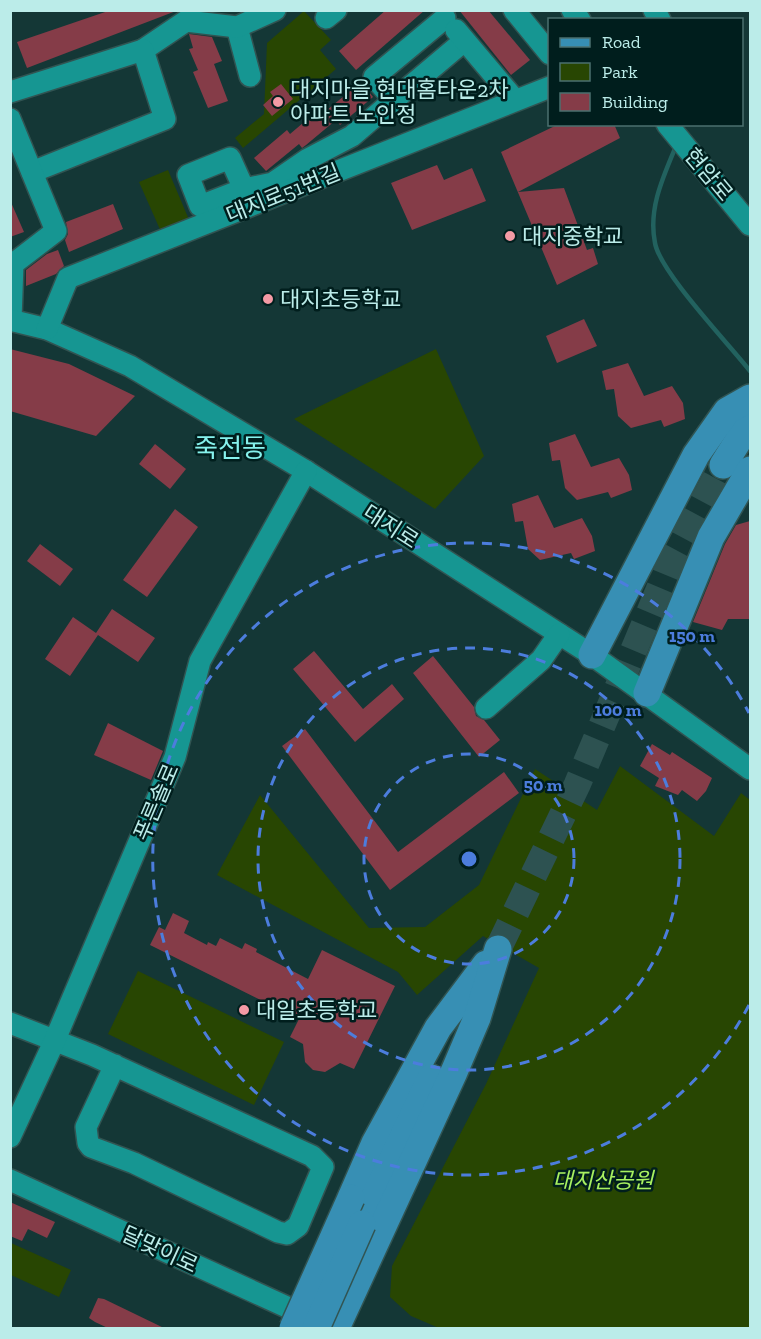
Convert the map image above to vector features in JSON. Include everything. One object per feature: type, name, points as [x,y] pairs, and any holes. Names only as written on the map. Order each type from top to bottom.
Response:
[{"type":"main road","points":[[723,465],[750,398]]},
{"type":"main road","points":[[592,656],[660,519],[696,455],[739,423]]},
{"type":"main road","points":[[647,693],[711,537],[750,470]]},
{"type":"main road","points":[[306,1325],[351,1198],[375,1143],[438,1028],[498,949],[435,1068],[372,1225],[336,1329]]},
{"type":"main road","points":[[306,1325],[372,1225]]},
{"type":"street","points":[[10,92],[143,50],[185,16],[237,27],[275,10]]},
{"type":"street","points":[[514,10],[548,53]]},
{"type":"street","points":[[394,100],[374,77],[443,14],[515,100]]},
{"type":"street","points":[[237,27],[250,75]]},
{"type":"street","points":[[244,189],[273,183],[308,159],[352,136],[464,40]]},
{"type":"street","points":[[32,172],[165,119],[143,50]]},
{"type":"street","name":"대지로51번길","points":[[46,329],[68,278],[548,87]]},
{"type":"street","points":[[10,119],[56,231],[13,264],[11,320]]},
{"type":"street","name":"현암로","points":[[669,126],[750,225]]},
{"type":"street","name":"대지로","points":[[11,320],[46,329],[130,366],[306,471],[592,656],[647,693],[750,769]]},
{"type":"street","name":"푸른솔로","points":[[10,1137],[54,1042],[175,757],[200,661],[306,471]]},
{"type":"street","points":[[486,708],[541,660],[559,634]]},
{"type":"street","points":[[10,1023],[115,1065],[319,1161],[323,1167],[298,1226],[287,1234],[278,1232],[134,1163],[91,1147],[88,1143],[86,1126],[115,1065]]},
{"type":"street","name":"달맞이로","points":[[10,1180],[306,1325],[336,1329]]},
{"type":"green space","points":[[304,11],[331,40],[320,50],[336,69],[243,148],[235,138],[264,114],[267,43]]},
{"type":"green space","points":[[168,170],[190,222],[162,234],[139,182]]},
{"type":"green space","points":[[436,349],[484,456],[435,509],[294,419]]},
{"type":"green space","name":"대지산공원","points":[[620,766],[714,836],[741,793],[750,800],[750,1328],[439,1328],[411,1316],[390,1297],[392,1266],[486,1084],[539,968],[483,936],[417,995],[398,972],[217,875],[260,795],[369,928],[425,927],[479,885],[535,769],[597,810]]},
{"type":"green space","points":[[138,971],[284,1042],[254,1105],[108,1034]]},
{"type":"green space","points":[[11,1243],[71,1270],[59,1297],[11,1275]]},
{"type":"building","points":[[111,10],[176,11],[27,68],[17,42]]},
{"type":"building","points":[[386,10],[425,10],[356,70],[339,51]]},
{"type":"building","points":[[459,10],[488,10],[530,60],[511,75]]},
{"type":"building","points":[[189,34],[212,37],[222,61],[214,64],[228,101],[208,108],[193,72],[198,70],[189,49],[193,48]]},
{"type":"building","points":[[361,82],[373,97],[340,125],[336,120],[302,148],[299,144],[266,171],[254,158],[287,130],[290,134],[323,106],[327,110]]},
{"type":"building","name":"대지마을 현대홈타운2차 아파트 노인정","points":[[281,84],[293,99],[272,116],[263,105],[273,96],[270,92]]},
{"type":"building","points":[[555,126],[615,126],[620,138],[518,192],[564,188],[587,250],[593,248],[598,264],[557,285],[501,152]]},
{"type":"building","points":[[437,165],[444,180],[472,168],[486,201],[412,230],[391,183]]},
{"type":"building","points":[[10,200],[24,232],[10,237]]},
{"type":"building","points":[[113,204],[123,229],[69,252],[65,240],[68,234],[66,222]]},
{"type":"building","points":[[58,250],[64,266],[56,274],[26,286],[26,270],[47,254]]},
{"type":"building","points":[[584,319],[597,346],[557,363],[546,336]]},
{"type":"building","points":[[10,349],[69,364],[135,396],[96,436],[10,411]]},
{"type":"building","points":[[628,363],[644,396],[672,386],[683,403],[685,419],[664,427],[661,420],[631,428],[618,416],[614,389],[606,390],[602,371]]},
{"type":"building","points":[[575,434],[591,467],[619,458],[629,475],[632,490],[611,498],[608,492],[577,500],[565,488],[560,460],[552,461],[549,443]]},
{"type":"building","points":[[155,444],[186,469],[170,489],[139,464]]},
{"type":"building","points":[[538,495],[554,528],[582,518],[592,536],[595,551],[574,559],[571,553],[540,560],[528,549],[523,521],[515,522],[512,504]]},
{"type":"building","points":[[175,509],[198,527],[147,597],[123,580]]},
{"type":"building","points":[[750,521],[750,619],[728,619],[722,630],[693,622],[725,544],[736,525]]},
{"type":"building","points":[[40,544],[73,569],[60,586],[27,561]]},
{"type":"building","points":[[112,609],[155,638],[138,662],[98,635],[70,676],[45,659],[73,617],[96,633]]},
{"type":"building","points":[[314,651],[363,709],[392,684],[404,699],[355,742],[293,669]]},
{"type":"building","points":[[433,656],[474,707],[476,716],[484,720],[500,740],[479,757],[413,673]]},
{"type":"building","points":[[108,723],[163,751],[151,780],[94,755]]},
{"type":"building","points":[[305,729],[398,852],[504,772],[519,793],[390,890],[282,746]]},
{"type":"building","points":[[652,744],[670,755],[672,752],[712,778],[706,791],[697,801],[682,790],[678,795],[655,786],[659,778],[640,766]]},
{"type":"building","points":[[173,913],[189,921],[184,933],[207,945],[208,942],[216,946],[220,938],[242,949],[245,943],[257,949],[256,952],[308,979],[322,950],[395,986],[354,1069],[340,1063],[325,1072],[313,1070],[305,1062],[303,1044],[290,1037],[299,1019],[150,945],[159,927],[165,930]]},
{"type":"building","points":[[10,1202],[55,1222],[47,1238],[28,1229],[22,1241],[10,1236]]},
{"type":"building","points":[[98,1298],[166,1329],[110,1329],[89,1318]]},
{"type":"waterway","points":[[676,146],[655,206],[653,230],[655,243],[669,271],[696,308],[750,371]]},
{"type":"tunnel","points":[[498,949],[577,785],[670,564],[723,465]]},
{"type":"place","name":"대지마을 현대홈타운2차 아파트 노인정","points":[[278,102]]},
{"type":"place","name":"대지중학교","points":[[510,236]]},
{"type":"place","name":"대지초등학교","points":[[268,299]]},
{"type":"place","name":"대일초등학교","points":[[244,1010]]},
{"type":"district","name":"죽전동","points":[[230,448]]}]
